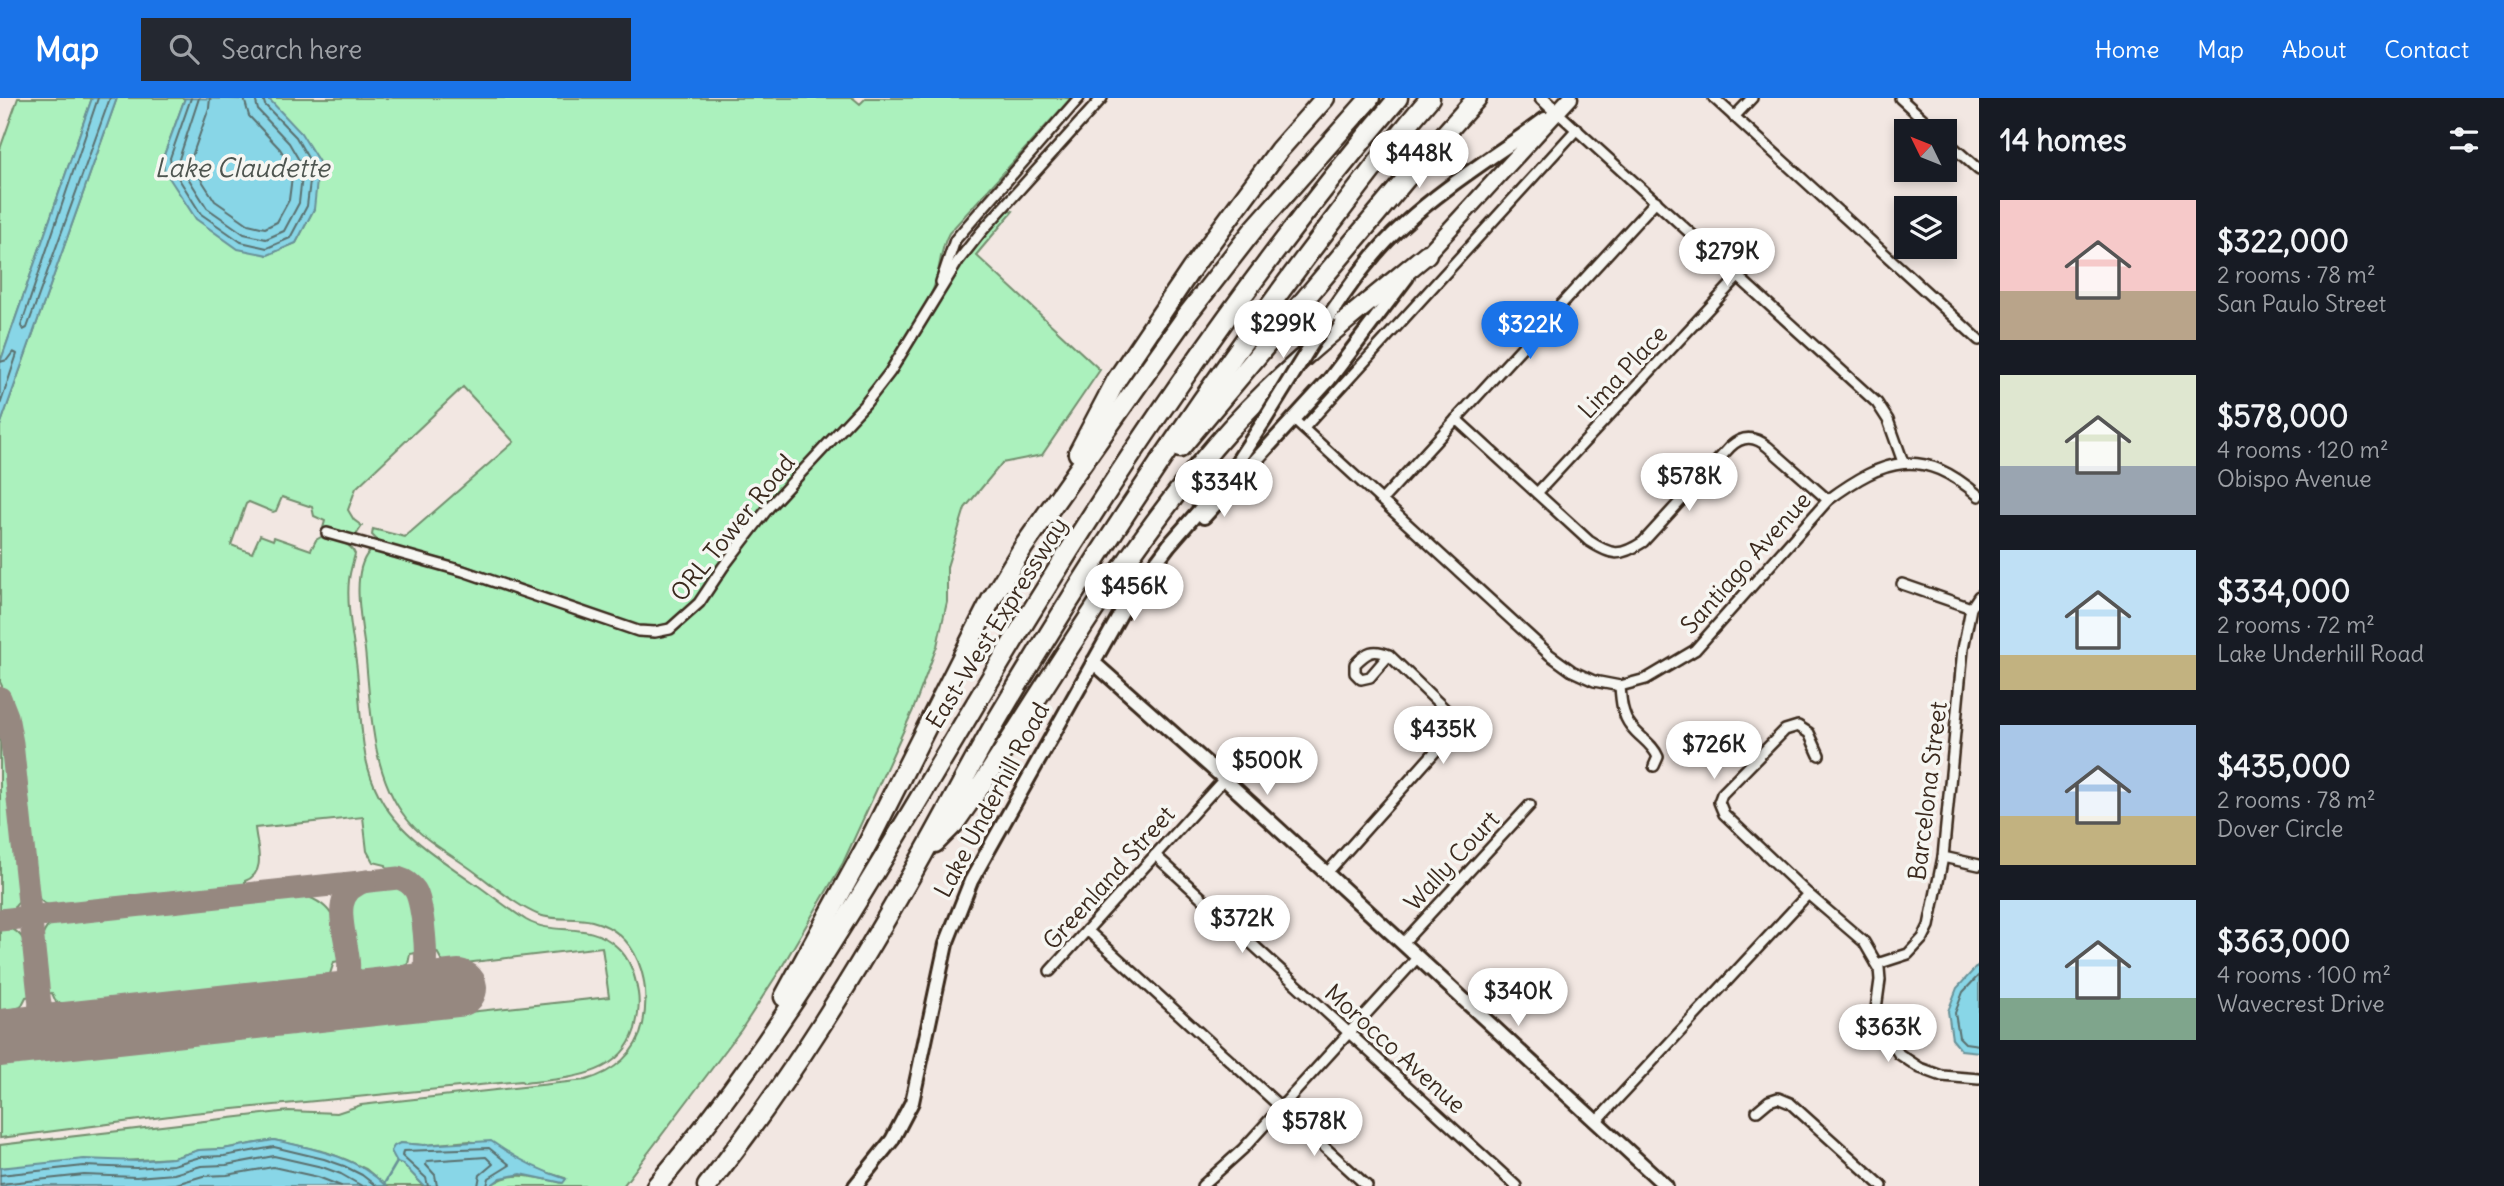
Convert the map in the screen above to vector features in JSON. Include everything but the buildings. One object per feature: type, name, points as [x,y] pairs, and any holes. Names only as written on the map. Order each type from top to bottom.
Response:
[{"type":"highway","points":[[1045,514],[1117,379],[1247,192],[1279,150],[1325,98]]},
{"type":"highway","points":[[751,1063],[869,841],[990,600],[1045,514],[1187,315],[1254,229],[1370,98]]},
{"type":"highway","name":"East-West Expressway","points":[[656,1186],[705,1126],[802,988],[1035,605],[1144,438],[1199,358],[1320,196],[1398,98]]},
{"type":"highway","name":"East-West Expressway","points":[[707,1186],[765,1111],[805,1051],[921,858],[1023,675],[1083,576],[1143,485],[1259,319],[1360,185],[1430,98]]},
{"type":"highway","points":[[1143,485],[1180,448],[1477,98]]},
{"type":"highway","points":[[921,858],[954,824],[1128,559],[1215,446],[1266,391],[1310,350],[1427,254]]},
{"type":"main road","points":[[1542,98],[1556,111]]},
{"type":"main road","name":"Lake Underhill Road","points":[[1130,597],[1299,424],[1377,314],[1427,254],[1570,98]]},
{"type":"main road","name":"Lake Underhill Road","points":[[855,1186],[892,1140],[912,1102],[946,944],[971,881],[1130,597],[1169,545],[1224,482],[1329,316],[1366,265],[1402,226],[1436,198],[1556,111]]},
{"type":"main road","points":[[1093,662],[1666,1186]]},
{"type":"street","name":"ORL Tower Road","points":[[936,297],[955,240],[1079,98]]},
{"type":"street","name":"ORL Tower Road","points":[[327,533],[463,570],[638,631],[670,629],[699,603],[769,508],[866,403],[890,372],[965,251],[1010,197],[1102,98]]},
{"type":"street","points":[[1714,98],[1979,340]]},
{"type":"street","points":[[1734,117],[1752,98]]},
{"type":"street","points":[[1900,98],[1923,119]]},
{"type":"street","points":[[1556,111],[1877,403],[1888,420],[1903,462]]},
{"type":"street","name":"Lake Underhill Road","points":[[1299,424],[1577,129]]},
{"type":"street","points":[[1957,151],[1979,170]]},
{"type":"street","points":[[1000,187],[1010,197]]},
{"type":"street","points":[[1382,500],[1656,201]]},
{"type":"street","name":"Lima Place","points":[[1537,493],[1737,278]]},
{"type":"street","points":[[1457,419],[1603,551],[1618,554],[1643,542],[1737,440],[1749,437],[1768,446],[1828,500]]},
{"type":"street","points":[[1299,424],[1550,655],[1572,671],[1594,681],[1620,687],[1621,702],[1631,726],[1654,747],[1658,757],[1654,766]]},
{"type":"street","name":"Santiago Avenue","points":[[1620,687],[1646,680],[1695,650],[1828,500],[1879,468],[1903,462],[1938,469],[1961,480],[1979,496]]},
{"type":"street","points":[[1902,584],[1971,608]]},
{"type":"street","name":"Barcelona Street","points":[[1877,964],[1908,954],[1923,938],[1929,926],[1943,857],[1963,649],[1971,608],[1979,596]]},
{"type":"street","points":[[1326,874],[1450,736],[1455,725],[1452,716],[1389,655]]},
{"type":"street","points":[[1819,755],[1809,733],[1798,726],[1785,730],[1722,794],[1719,802],[1724,814],[1808,894],[1864,942],[1877,964],[1880,980],[1875,1016],[1899,1054],[1920,1068],[1942,1076],[1979,1079]]},
{"type":"street","name":"Greenland Street","points":[[1050,971],[1224,779]]},
{"type":"street","name":"Wally Court","points":[[1402,944],[1530,805]]},
{"type":"street","name":"Morocco Avenue","points":[[1155,856],[1516,1186]]},
{"type":"street","points":[[1943,857],[1979,865]]},
{"type":"street","points":[[1596,1122],[1808,894]]},
{"type":"street","points":[[1087,930],[1367,1186]]},
{"type":"street","points":[[1202,1186],[1243,1149],[1417,958]]},
{"type":"street","points":[[1757,1111],[1769,1101],[1778,1098],[1790,1103],[1882,1186]]},
{"type":"green space","points":[[18,98],[92,98],[0,363],[0,149]]},
{"type":"green space","points":[[117,98],[185,98],[163,158],[267,255],[296,243],[314,209],[270,100],[264,98],[853,98],[860,104],[866,98],[1071,98],[949,233],[931,294],[874,385],[851,414],[747,527],[696,600],[670,622],[655,626],[634,626],[466,566],[380,543],[372,535],[373,529],[405,537],[514,442],[463,387],[356,488],[348,510],[362,526],[356,535],[323,528],[325,521],[314,516],[312,507],[282,497],[273,512],[249,502],[246,504],[231,545],[252,553],[260,535],[311,550],[316,540],[321,537],[349,546],[355,554],[349,580],[349,602],[364,748],[372,781],[392,816],[420,844],[526,920],[548,928],[594,933],[616,946],[625,956],[637,986],[637,1020],[628,1045],[604,1066],[574,1077],[524,1083],[521,1081],[193,1113],[0,1138],[0,1062],[609,997],[602,947],[448,965],[442,961],[437,952],[433,952],[429,911],[422,888],[414,879],[403,873],[387,870],[386,865],[373,862],[367,851],[363,817],[255,828],[259,851],[258,866],[252,877],[245,881],[245,886],[60,906],[47,904],[38,898],[18,730],[12,707],[0,682],[0,426]]},
{"type":"green space","points":[[1013,211],[976,255],[1100,370],[1042,455],[1002,463],[965,508],[947,567],[947,602],[937,646],[913,710],[843,863],[741,1030],[623,1186],[490,1186],[499,1180],[516,1176],[562,1183],[565,1178],[536,1169],[470,1141],[424,1145],[400,1143],[397,1162],[403,1164],[424,1186],[386,1186],[366,1169],[347,1160],[326,1152],[274,1140],[223,1149],[199,1150],[173,1158],[0,1168],[0,1145],[289,1111],[337,1113],[361,1105],[586,1080],[606,1072],[623,1060],[636,1044],[640,1034],[645,992],[638,961],[621,936],[592,921],[545,917],[521,906],[419,832],[394,800],[379,759],[371,716],[359,599],[363,561],[369,552],[373,551],[471,579],[636,635],[655,635],[678,627],[699,611],[757,529],[865,411],[894,374],[956,269],[1001,214]]},
{"type":"green space","points":[[0,718],[21,891],[15,907],[0,913]]},
{"type":"green space","points":[[392,885],[401,888],[412,902],[417,953],[410,954],[408,964],[395,971],[363,973],[355,960],[350,901],[363,889]]},
{"type":"green space","points":[[303,895],[324,906],[334,920],[340,961],[334,962],[330,974],[302,980],[71,1005],[56,1002],[52,993],[46,994],[41,945],[43,935],[54,922]]},
{"type":"green space","points":[[0,927],[19,934],[24,942],[30,962],[32,996],[26,997],[21,1007],[0,1013]]},
{"type":"water","points":[[92,98],[117,98],[0,426],[0,363]]},
{"type":"water","name":"Lake Claudette","points":[[185,98],[270,100],[301,133],[319,162],[314,209],[296,243],[268,255],[238,249],[196,219],[164,170],[163,158]]},
{"type":"water","points":[[1979,964],[1979,1052],[1961,1050],[1952,1039],[1948,1011],[1957,988]]},
{"type":"water","points":[[274,1140],[334,1155],[361,1167],[386,1186],[0,1186],[0,1168],[84,1159],[136,1161],[173,1158],[199,1150],[223,1149]]},
{"type":"water","points":[[491,1141],[527,1163],[566,1179],[563,1183],[521,1174],[501,1178],[490,1186],[424,1186],[403,1164],[397,1162],[391,1151],[400,1143],[424,1145]]},
{"type":"waterway","points":[[384,1184],[397,1162]]},
{"type":"taxiway","points":[[0,698],[7,716],[12,743],[40,1005],[45,1016],[52,1022],[73,1030]]},
{"type":"taxiway","points":[[0,920],[398,878],[412,886],[418,897],[423,919],[425,969],[414,987],[392,995]]},
{"type":"taxiway","points":[[323,1003],[335,997],[344,987],[348,974],[342,913],[344,900],[351,889],[366,881]]},
{"type":"taxiway","points":[[12,1036],[31,1025],[37,1017],[40,1005]]},
{"type":"runway","points":[[0,1038],[458,988]]}]
